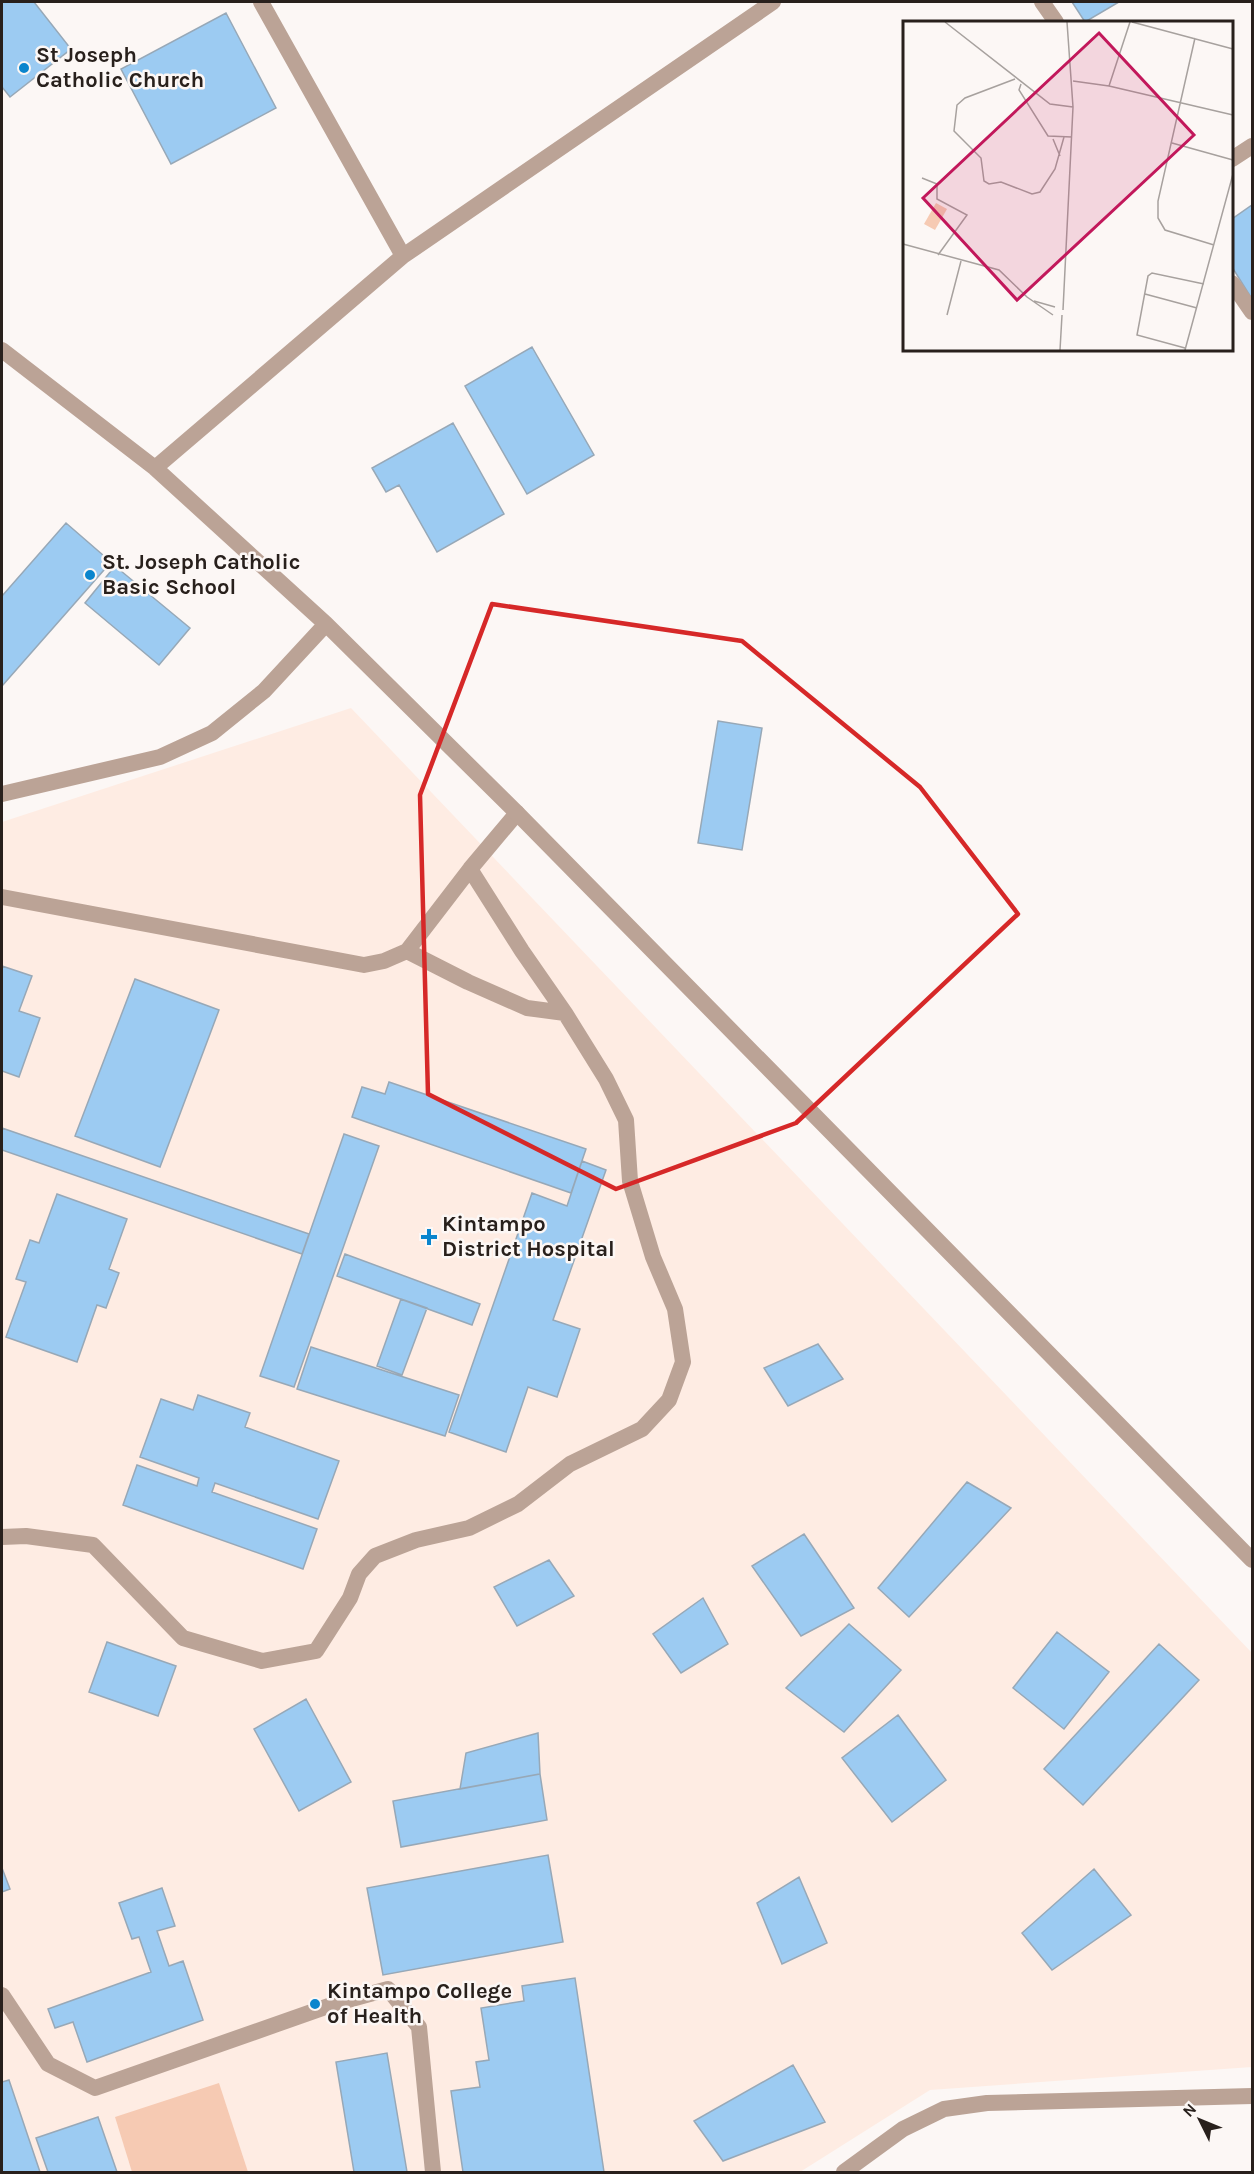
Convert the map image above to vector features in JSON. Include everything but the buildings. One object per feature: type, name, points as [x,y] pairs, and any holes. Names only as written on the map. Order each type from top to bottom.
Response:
[{"type":"street","points":[[261,2],[403,256]]},
{"type":"street","points":[[155,468],[403,256],[773,2]]},
{"type":"street","points":[[1042,2],[1055,21]]},
{"type":"street","points":[[1233,158],[1252,146]]},
{"type":"street","points":[[1233,284],[1252,312]]},
{"type":"street","points":[[2,350],[155,468],[326,624],[517,813],[1252,1560]]},
{"type":"street","points":[[2,794],[160,757],[212,733],[264,691],[326,624]]},
{"type":"street","points":[[2,897],[364,965],[384,962],[407,951],[470,869],[517,813]]},
{"type":"street","points":[[2,1537],[26,1536],[93,1545],[183,1638],[262,1661],[290,1657],[316,1651],[350,1598],[359,1574],[375,1556],[416,1540],[469,1528],[518,1504],[570,1464],[642,1429],[669,1400],[683,1362],[675,1310],[653,1257],[630,1181],[626,1120],[606,1079],[565,1012],[522,951],[470,869]]},
{"type":"street","points":[[407,951],[468,982],[527,1008],[565,1012]]},
{"type":"street","points":[[2,1995],[48,2064],[95,2088],[337,2003],[388,1989],[419,2027],[433,2172]]},
{"type":"street","points":[[844,2172],[903,2129],[944,2109],[987,2103],[1252,2096]]},
{"type":"highlighted area","points":[[492,604],[742,641],[920,787],[1018,914],[796,1123],[616,1189],[428,1094],[420,795]]},
{"type":"shaded area","name":"Kintampo District Hospital","points":[[351,708],[1252,1653],[1252,2067],[930,2090],[800,2172],[2,2172],[2,822]]},
{"type":"shaded area","points":[[219,2083],[248,2172],[132,2172],[115,2117]]},
{"type":"place","name":"St Joseph Catholic Church","points":[[24,68]]},
{"type":"place","name":"St. Joseph Catholic Basic School","points":[[90,575]]},
{"type":"place","name":"Kintampo District Hospital","points":[[429,1237]]},
{"type":"place","name":"Kintampo College of Health","points":[[315,2004]]}]
